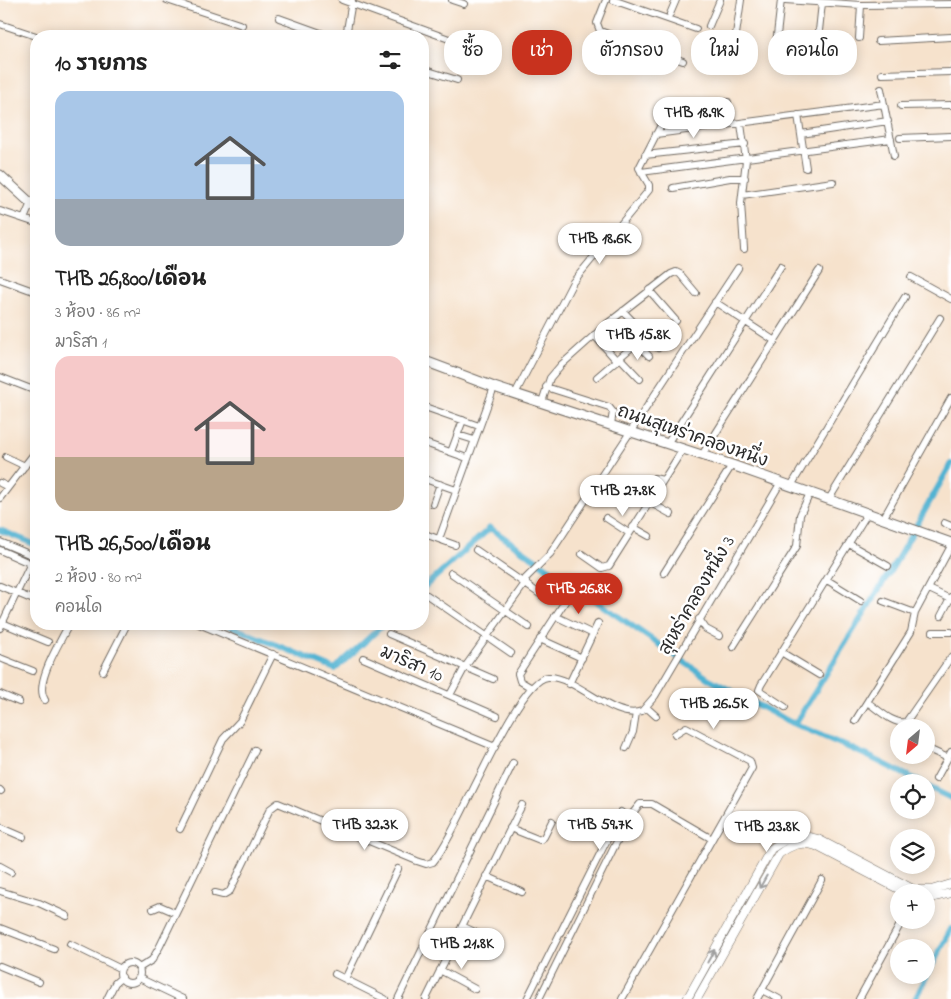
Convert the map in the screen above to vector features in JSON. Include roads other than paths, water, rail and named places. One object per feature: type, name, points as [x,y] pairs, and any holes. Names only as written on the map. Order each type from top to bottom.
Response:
[{"type":"main road","points":[[0,174],[30,202]]},
{"type":"main road","name":"ถนนสุเหร่าคลองหนึ่ง","points":[[429,363],[494,387],[630,430],[781,482],[951,545]]},
{"type":"street","points":[[168,0],[242,25]]},
{"type":"street","points":[[342,0],[426,30]]},
{"type":"street","points":[[452,0],[464,4]]},
{"type":"street","points":[[606,0],[597,23],[600,31],[683,61]]},
{"type":"street","points":[[613,0],[696,29]]},
{"type":"street","points":[[670,14],[676,0]]},
{"type":"street","points":[[709,26],[720,0]]},
{"type":"street","points":[[737,30],[741,0]]},
{"type":"street","points":[[778,30],[781,0]]},
{"type":"street","points":[[785,0],[862,5],[951,4]]},
{"type":"street","points":[[347,30],[352,2]]},
{"type":"street","points":[[819,30],[822,3]]},
{"type":"street","points":[[859,38],[862,5]]},
{"type":"street","points":[[279,18],[312,30]]},
{"type":"street","points":[[0,24],[30,34]]},
{"type":"street","points":[[429,31],[444,37]]},
{"type":"street","points":[[878,41],[951,37]]},
{"type":"street","points":[[429,71],[457,80]]},
{"type":"street","points":[[882,74],[951,72]]},
{"type":"street","points":[[881,89],[894,156]]},
{"type":"street","points":[[515,394],[573,282],[649,190],[649,185],[639,168],[656,134],[671,111],[728,102]]},
{"type":"street","points":[[656,134],[884,104]]},
{"type":"street","points":[[900,106],[951,105]]},
{"type":"street","points":[[798,115],[806,168]]},
{"type":"street","points":[[801,134],[888,121]]},
{"type":"street","points":[[741,124],[746,160],[741,203],[744,249]]},
{"type":"street","points":[[900,138],[951,136]]},
{"type":"street","points":[[641,172],[746,160],[891,139]]},
{"type":"street","points":[[645,156],[745,144]]},
{"type":"street","points":[[673,188],[730,178],[745,178]]},
{"type":"street","points":[[742,195],[834,182]]},
{"type":"street","points":[[0,211],[30,221]]},
{"type":"street","points":[[24,219],[30,211]]},
{"type":"street","points":[[667,444],[781,266]]},
{"type":"street","points":[[450,695],[465,667],[524,584],[525,579],[545,562],[738,268]]},
{"type":"street","points":[[542,402],[546,387],[553,373],[594,335],[649,290],[676,272],[696,293]]},
{"type":"street","points":[[702,455],[819,272]]},
{"type":"street","points":[[911,277],[951,299]]},
{"type":"street","points":[[0,279],[30,290]]},
{"type":"street","points":[[649,290],[676,321]]},
{"type":"street","points":[[791,486],[905,297]]},
{"type":"street","points":[[715,302],[775,341]]},
{"type":"street","points":[[623,311],[658,348]]},
{"type":"street","points":[[829,500],[940,318]]},
{"type":"street","points":[[594,335],[640,379]]},
{"type":"street","points":[[597,377],[646,335]]},
{"type":"street","points":[[637,344],[649,356]]},
{"type":"street","points":[[0,377],[30,389]]},
{"type":"street","points":[[439,539],[494,387]]},
{"type":"street","points":[[546,387],[609,407],[613,412],[611,424]]},
{"type":"street","points":[[883,519],[951,398]]},
{"type":"street","points":[[429,408],[479,426]]},
{"type":"street","points":[[452,452],[463,420]]},
{"type":"street","points":[[458,435],[474,440]]},
{"type":"street","points":[[429,444],[467,458]]},
{"type":"street","points":[[582,554],[606,568],[683,449]]},
{"type":"street","points":[[6,457],[25,466]]},
{"type":"street","points":[[0,498],[30,459]]},
{"type":"street","points":[[664,573],[732,465]]},
{"type":"street","points":[[642,492],[654,478],[663,480]]},
{"type":"street","points":[[429,480],[456,490]]},
{"type":"street","points":[[626,481],[671,514]]},
{"type":"street","name":"สุเหร่าคลองหนึ่ง 3","points":[[636,713],[646,706],[675,662],[781,482]]},
{"type":"street","points":[[0,483],[8,487]]},
{"type":"street","points":[[434,504],[440,484]]},
{"type":"street","points":[[734,647],[798,546],[800,515],[810,493]]},
{"type":"street","points":[[785,707],[759,690],[867,514]]},
{"type":"street","points":[[606,518],[649,536]]},
{"type":"street","points":[[944,523],[951,526]]},
{"type":"street","points":[[429,535],[455,545]]},
{"type":"street","points":[[0,542],[30,554]]},
{"type":"street","points":[[849,544],[888,566]]},
{"type":"street","points":[[855,721],[912,632],[915,614],[951,545]]},
{"type":"street","points":[[0,550],[30,562]]},
{"type":"street","points":[[476,550],[547,599]]},
{"type":"street","points":[[30,570],[16,593],[1,624],[48,642]]},
{"type":"street","points":[[451,573],[529,627]]},
{"type":"street","points":[[827,580],[861,601]]},
{"type":"street","points":[[0,586],[30,599]]},
{"type":"street","points":[[929,589],[950,598],[941,616]]},
{"type":"street","points":[[429,596],[511,653]]},
{"type":"street","points":[[530,687],[520,681],[518,674],[566,600]]},
{"type":"street","points":[[883,601],[915,614]]},
{"type":"street","points":[[555,616],[593,634]]},
{"type":"street","points":[[699,619],[706,628],[719,636]]},
{"type":"street","points":[[569,684],[598,623]]},
{"type":"street","points":[[45,700],[41,692],[42,680],[66,630]]},
{"type":"street","points":[[103,670],[124,630]]},
{"type":"street","points":[[214,630],[494,747]]},
{"type":"street","points":[[932,632],[951,632]]},
{"type":"street","points":[[389,634],[493,679]]},
{"type":"street","points":[[540,638],[582,658]]},
{"type":"street","points":[[781,652],[819,675]]},
{"type":"street","points":[[180,829],[223,739],[240,721],[272,654]]},
{"type":"street","points":[[867,702],[891,718],[902,723],[906,722],[951,657]]},
{"type":"street","points":[[0,658],[33,671]]},
{"type":"street","name":"มาริสา 10","points":[[363,658],[497,716]]},
{"type":"street","points":[[215,892],[223,894],[230,891],[270,809],[278,803],[417,861],[430,863],[440,852],[494,747],[530,687],[541,678],[549,677],[569,684],[627,713],[636,713],[633,732],[626,748]]},
{"type":"street","points":[[0,694],[19,702]]},
{"type":"street","points":[[646,706],[656,716]]},
{"type":"street","points":[[622,999],[753,764],[686,726],[675,734]]},
{"type":"street","points":[[139,968],[152,960],[256,750]]},
{"type":"street","points":[[935,752],[949,759],[936,779]]},
{"type":"street","points":[[398,999],[513,762]]},
{"type":"street","points":[[539,999],[628,819],[640,804],[652,804],[712,839]]},
{"type":"street","points":[[426,999],[522,805]]},
{"type":"street","points":[[528,999],[621,812]]},
{"type":"street","points":[[510,828],[540,840],[544,837],[552,821]]},
{"type":"street","points":[[0,827],[23,837]]},
{"type":"street","points":[[687,999],[771,849],[780,842],[807,835],[915,890],[931,890],[951,884]]},
{"type":"street","points":[[697,999],[780,854],[786,848],[808,843],[890,885]]},
{"type":"street","points":[[0,866],[11,872]]},
{"type":"street","points":[[345,979],[398,869]]},
{"type":"street","points":[[486,876],[522,892]]},
{"type":"street","points":[[756,999],[822,880]]},
{"type":"street","points":[[0,891],[39,903],[67,916]]},
{"type":"street","points":[[935,897],[951,893]]},
{"type":"street","points":[[153,909],[158,906],[163,907],[176,914]]},
{"type":"street","points":[[462,926],[496,942]]},
{"type":"street","points":[[0,928],[54,949]]},
{"type":"street","points":[[859,999],[898,929]]},
{"type":"street","points":[[70,944],[121,969]]},
{"type":"street","points":[[121,969],[128,964],[136,965],[139,968]]},
{"type":"street","points":[[0,966],[39,982]]},
{"type":"street","points":[[139,968],[139,978]]},
{"type":"street","points":[[121,969],[122,977],[130,983],[139,978]]},
{"type":"street","points":[[440,970],[475,989]]},
{"type":"street","points":[[335,974],[385,999]]},
{"type":"street","points":[[107,999],[115,983],[122,977]]},
{"type":"street","points":[[139,978],[183,999]]},
{"type":"street","points":[[762,990],[779,999]]},
{"type":"street","points":[[368,999],[371,992]]},
{"type":"waterway","points":[[795,724],[894,565],[951,464]]},
{"type":"waterway","points":[[429,583],[490,528],[709,679],[786,720],[904,774]]},
{"type":"waterway","points":[[0,530],[30,542]]},
{"type":"waterway","points":[[240,630],[335,669],[377,630]]},
{"type":"waterway","points":[[935,790],[951,798]]},
{"type":"waterway","points":[[915,999],[951,929]]}]
